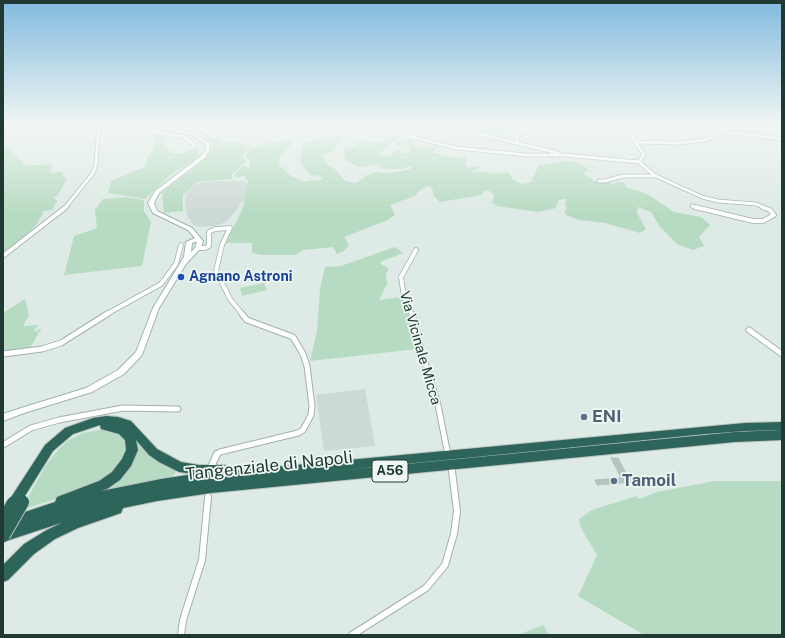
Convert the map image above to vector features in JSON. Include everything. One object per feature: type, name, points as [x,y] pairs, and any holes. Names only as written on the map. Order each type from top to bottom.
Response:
[{"type":"highway","points":[[3,535],[18,502],[49,448],[70,431],[93,422],[106,420],[118,421],[127,424],[153,452],[179,467],[199,470],[285,470]]},
{"type":"highway","points":[[99,426],[110,426],[123,430],[130,438],[132,450],[128,462],[110,481],[87,492],[17,515],[3,523],[48,456],[69,437],[99,426]]},
{"type":"highway","name":"Tangenziale di Napoli","points":[[3,523],[56,508],[161,484],[207,478],[705,430],[782,426]]},
{"type":"highway","name":"Tangenziale di Napoli","points":[[3,535],[65,516],[157,495],[209,493],[727,438],[782,435]]},
{"type":"highway","points":[[3,575],[29,549],[50,535],[75,523],[109,511],[209,493]]},
{"type":"street","points":[[3,256],[65,208],[93,173],[97,155]]},
{"type":"street","points":[[198,246],[194,232],[160,215],[153,210],[151,205],[152,200],[161,188],[191,167],[204,155]]},
{"type":"street","points":[[522,155],[564,155],[639,162],[655,176],[706,198],[756,204],[770,210],[774,215],[765,220],[753,221],[692,206]]},
{"type":"street","points":[[639,162],[644,155]]},
{"type":"street","points":[[598,180],[605,181],[623,176],[655,176]]},
{"type":"street","points":[[184,263],[188,253],[188,228]]},
{"type":"street","points":[[3,354],[42,349],[61,343],[98,319],[161,284],[170,275],[176,264],[181,245],[189,244],[204,248],[208,246],[207,233],[210,230],[230,228],[222,245],[216,266],[216,271],[222,285],[230,299],[247,320],[293,337],[303,354],[307,366],[312,406],[311,415],[308,421],[303,430],[298,433],[220,452],[215,456],[211,466]]},
{"type":"street","points":[[189,244],[196,240],[198,246]]},
{"type":"street","points":[[3,418],[21,410],[89,390],[121,372],[139,353],[156,308],[184,263],[198,246]]},
{"type":"street","name":"Via Vicinale Micca","points":[[416,250],[401,277],[402,289],[404,297],[411,310],[421,351],[438,405],[447,450]]},
{"type":"street","points":[[749,330],[782,354]]},
{"type":"street","points":[[3,445],[31,428],[59,420],[123,408],[178,409]]},
{"type":"street","points":[[352,635],[426,588],[445,565],[454,534],[456,511],[452,471]]},
{"type":"street","points":[[181,635],[183,620],[202,560],[209,493]]},
{"type":"shaded area","points":[[212,181],[242,181],[248,184],[245,201],[242,201],[226,222],[215,226],[201,227],[193,225],[188,217],[185,203],[186,193],[196,184]]},
{"type":"shaded area","points":[[365,389],[375,446],[324,451],[316,395]]},
{"type":"green space","points":[[3,155],[15,155],[26,166],[52,164],[50,173],[63,172],[63,177],[67,179],[58,195],[54,197],[57,201],[52,210],[44,211],[37,224],[32,229],[33,232],[3,254]]},
{"type":"green space","points":[[149,155],[199,155],[199,156],[168,177],[145,199],[108,193],[111,181],[145,167]]},
{"type":"green space","points":[[209,155],[243,155],[242,156],[246,162],[232,174],[232,179],[197,182],[183,195],[183,211],[164,213],[162,193],[201,163]]},
{"type":"green space","points":[[245,155],[282,155],[280,157],[279,165],[290,175],[303,182],[323,179],[319,175],[312,176],[302,165],[300,159],[301,155],[325,155],[324,161],[336,170],[345,181],[356,183],[367,175],[377,172],[390,173],[411,169],[412,166],[403,169],[383,169],[378,164],[359,167],[345,160],[344,155],[380,155],[388,156],[388,158],[392,157],[391,155],[442,155],[456,158],[467,156],[465,164],[468,168],[482,166],[470,173],[483,172],[493,174],[507,172],[514,180],[522,184],[531,182],[539,165],[568,161],[581,164],[592,172],[586,171],[584,174],[594,181],[610,182],[612,185],[618,182],[625,183],[627,188],[649,195],[674,212],[701,217],[710,225],[699,237],[704,246],[693,250],[677,244],[660,227],[651,212],[638,207],[637,213],[646,229],[640,233],[605,223],[580,220],[568,216],[565,214],[565,210],[567,208],[565,205],[566,199],[559,200],[556,208],[538,212],[497,206],[492,203],[494,195],[488,190],[480,195],[440,202],[434,196],[432,188],[428,186],[420,190],[415,196],[390,205],[395,215],[388,220],[344,237],[349,245],[344,251],[337,254],[333,247],[304,250],[295,255],[262,255],[252,253],[251,243],[226,243],[243,208],[248,182],[245,176],[234,176],[243,165],[248,168],[250,167],[250,162]]},
{"type":"green space","points":[[126,197],[144,200],[144,211],[151,222],[142,266],[64,275],[74,236],[97,228],[95,210],[103,199]]},
{"type":"green space","points":[[395,247],[403,253],[380,262],[388,268],[388,270],[386,273],[387,284],[379,300],[403,297],[409,310],[417,349],[310,361],[317,331],[320,289],[325,267],[341,266]]},
{"type":"green space","points":[[264,283],[267,290],[242,296],[240,288]]},
{"type":"green space","points":[[25,299],[29,315],[23,326],[38,325],[34,330],[36,332],[42,327],[30,348],[3,352],[3,313]]},
{"type":"green space","points":[[103,429],[122,434],[129,447],[122,465],[94,487],[21,510],[46,465],[67,441],[83,433]]},
{"type":"green space","points":[[136,440],[176,470],[175,474],[171,477],[101,490],[136,444]]},
{"type":"green space","points":[[715,481],[782,481],[782,635],[644,635],[578,596],[597,555],[581,528],[579,519],[592,510],[636,496],[639,499],[657,492]]},
{"type":"green space","points":[[543,625],[549,635],[518,635]]},
{"type":"building","points":[[611,458],[618,458],[628,477],[631,477],[634,482],[597,485],[595,480],[621,478]]},
{"type":"place","name":"Agnano Astroni","points":[[181,277]]},
{"type":"place","name":"ENI","points":[[584,417]]},
{"type":"place","name":"Tamoil","points":[[614,481]]}]
